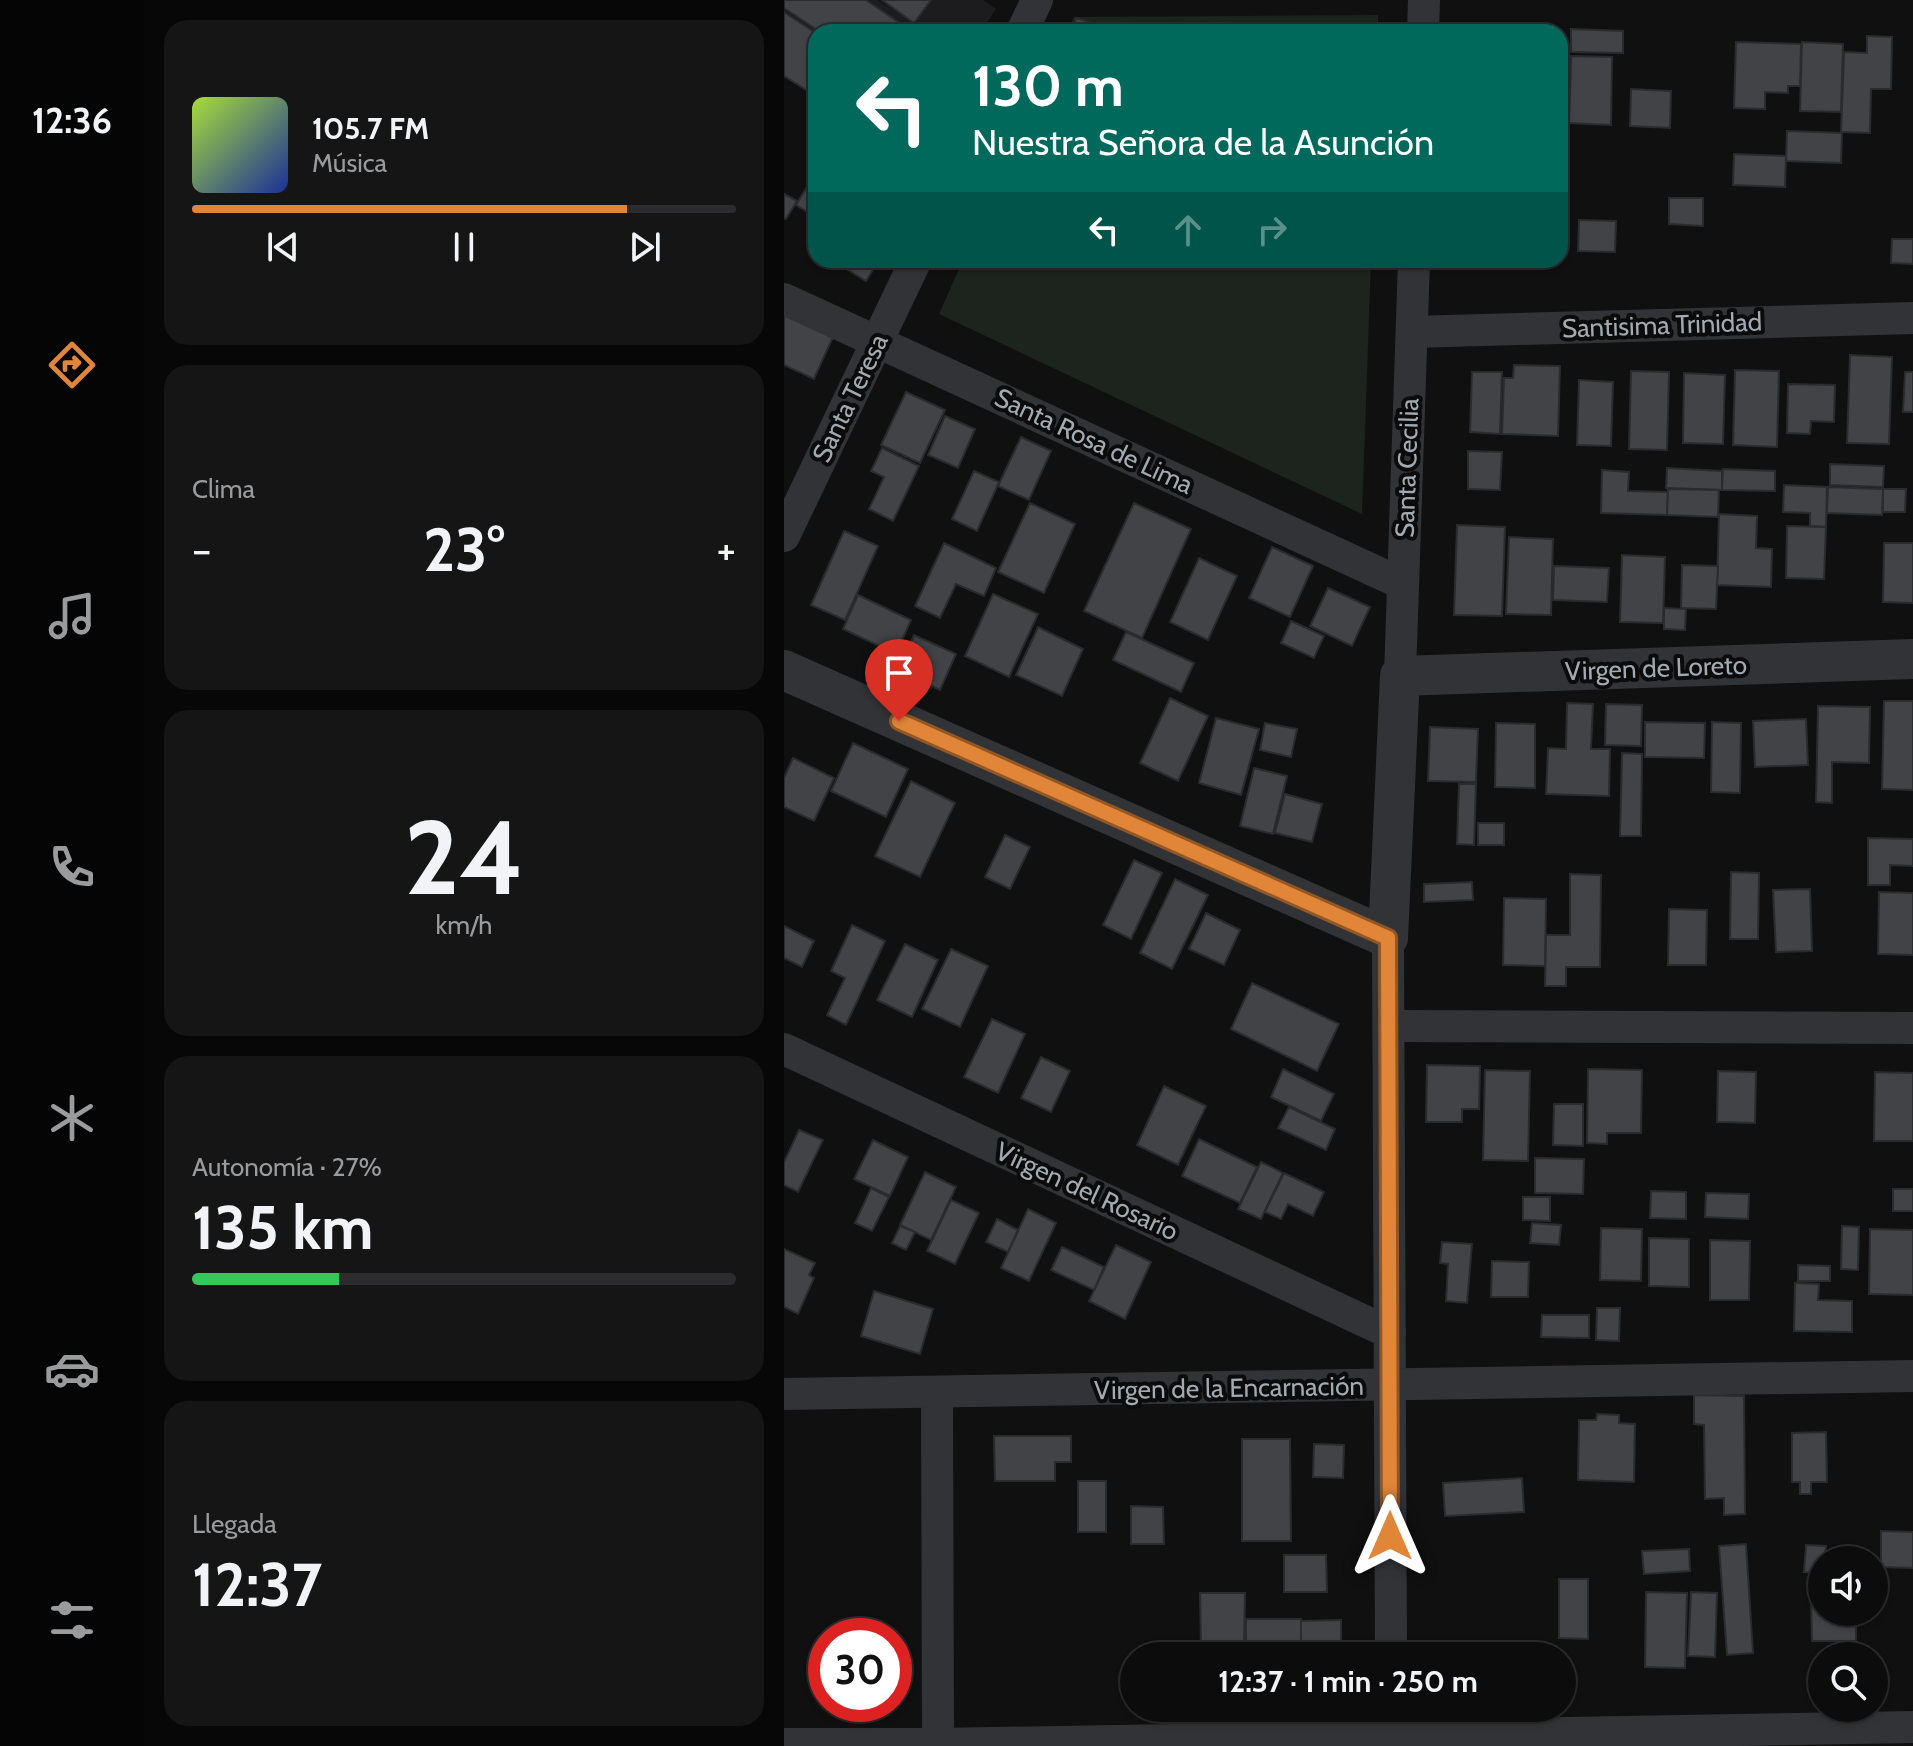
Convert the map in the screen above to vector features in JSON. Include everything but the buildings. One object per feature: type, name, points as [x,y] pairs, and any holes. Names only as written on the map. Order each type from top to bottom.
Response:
[{"type":"street","points":[[1026,24],[1037,0]]},
{"type":"street","points":[[1423,24],[1424,0]]},
{"type":"street","name":"Santa Teresa","points":[[784,536],[912,268]]},
{"type":"street","name":"Santa Cecilia","points":[[1400,676],[1414,268]]},
{"type":"street","name":"Santa Rosa de Lima","points":[[784,299],[1403,584]]},
{"type":"street","name":"Santisima Trinidad","points":[[1412,332],[1913,318]]},
{"type":"street","name":"Virgen de Loreto","points":[[1400,676],[1913,659]]},
{"type":"street","points":[[784,670],[1388,938]]},
{"type":"street","points":[[1391,1642],[1388,938],[1400,676]]},
{"type":"street","points":[[1389,1026],[1913,1028]]},
{"type":"street","name":"Virgen del Rosario","points":[[784,1049],[1390,1333]]},
{"type":"street","name":"Virgen de la Encarnación","points":[[784,1394],[1913,1376]]},
{"type":"street","points":[[937,1392],[938,1745]]},
{"type":"street","points":[[784,1744],[938,1745],[1391,1722],[1724,1738],[1913,1727]]},
{"type":"shaded area","points":[[784,0],[878,0],[906,18],[881,0],[983,0],[996,9],[986,24],[808,24],[808,91],[784,76]]},
{"type":"shaded area","points":[[1378,15],[1378,24],[1071,24],[1074,17]]},
{"type":"shaded area","points":[[959,268],[1371,268],[1362,514],[939,314]]},
{"type":"route","points":[[899,721],[1388,938],[1390,1536]]}]
